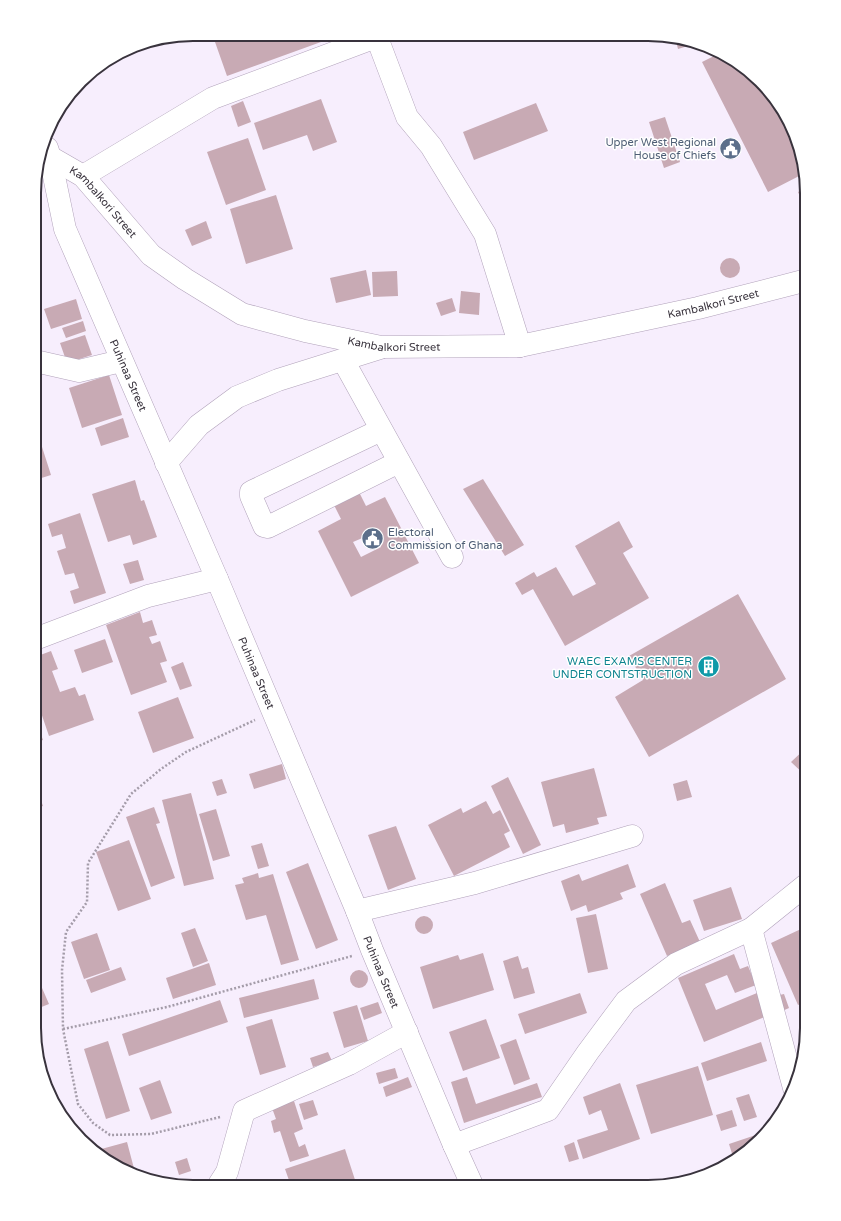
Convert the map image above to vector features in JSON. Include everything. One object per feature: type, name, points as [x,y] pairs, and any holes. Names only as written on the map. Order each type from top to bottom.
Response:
[{"type":"street","points":[[83,176],[213,98],[363,41]]},
{"type":"street","points":[[378,41],[407,117],[431,146],[486,234],[520,346]]},
{"type":"street","name":"Kambalkori Street","points":[[47,150],[83,176],[151,255],[185,279],[242,314],[305,331],[381,347],[520,346],[698,308],[800,282]]},
{"type":"street","name":"Puhinaa Street","points":[[47,150],[65,229],[217,578],[454,1145],[470,1180]]},
{"type":"street","points":[[166,463],[198,424],[237,397],[278,380],[381,347]]},
{"type":"street","points":[[343,360],[452,557]]},
{"type":"street","points":[[41,362],[79,371],[122,361]]},
{"type":"street","points":[[381,430],[251,492],[250,496],[264,526],[268,528],[399,462]]},
{"type":"street","points":[[41,636],[148,596],[217,578]]},
{"type":"street","points":[[357,911],[475,883],[632,836]]},
{"type":"street","points":[[454,1145],[548,1110],[588,1052],[626,1001],[676,964],[751,929],[800,890]]},
{"type":"street","points":[[751,929],[791,1078]]},
{"type":"street","points":[[222,1180],[227,1172],[244,1111],[349,1064],[407,1032]]},
{"type":"path","points":[[244,1111],[151,1134],[110,1135],[93,1123],[78,1104],[63,1029],[62,970],[66,932],[87,902],[88,863],[131,794],[161,769],[186,752],[273,711]]},
{"type":"path","points":[[63,1029],[167,1007],[372,950]]},
{"type":"building","points":[[321,41],[321,42],[227,76],[215,42]]},
{"type":"building","points":[[677,44],[687,46],[678,49]]},
{"type":"building","points":[[713,56],[724,61],[741,72],[756,85],[769,100],[780,117],[792,144],[799,176],[768,192],[702,62]]},
{"type":"building","points":[[321,99],[337,142],[313,151],[307,135],[263,150],[254,123]]},
{"type":"building","points":[[243,101],[251,122],[238,127],[231,106]]},
{"type":"building","points":[[536,103],[548,131],[474,160],[463,132]]},
{"type":"building","points":[[665,117],[680,162],[664,168],[649,122]]},
{"type":"building","points":[[248,138],[266,190],[226,205],[207,152]]},
{"type":"building","points":[[276,195],[293,249],[246,264],[230,209]]},
{"type":"building","points":[[206,221],[212,238],[192,246],[185,230]]},
{"type":"building","points":[[730,258],[737,261],[740,268],[737,275],[730,278],[723,275],[720,268],[723,261]]},
{"type":"building","points":[[366,270],[371,295],[336,303],[330,278]]},
{"type":"building","points":[[397,271],[398,296],[373,297],[372,272]]},
{"type":"building","points":[[461,291],[480,293],[479,315],[459,313]]},
{"type":"building","points":[[452,298],[456,311],[441,316],[436,303]]},
{"type":"building","points":[[76,299],[82,319],[51,329],[44,309]]},
{"type":"building","points":[[83,321],[86,331],[66,338],[62,328]]},
{"type":"building","points":[[85,335],[92,355],[67,363],[60,343]]},
{"type":"building","points":[[109,375],[122,415],[82,428],[69,388]]},
{"type":"building","points":[[123,418],[129,437],[101,446],[95,428]]},
{"type":"building","points":[[41,444],[51,475],[41,478]]},
{"type":"building","points":[[483,479],[524,545],[505,556],[463,489]]},
{"type":"building","points":[[135,480],[141,501],[144,500],[157,537],[133,545],[130,535],[108,542],[92,494]]},
{"type":"building","points":[[357,488],[366,506],[385,497],[419,563],[351,597],[318,531],[341,519],[332,501]],"holes":[[[374,533],[381,547],[361,557],[353,542]]]},
{"type":"building","points":[[80,513],[106,593],[74,604],[70,591],[79,588],[74,573],[65,575],[57,551],[66,548],[62,534],[52,537],[48,524]]},
{"type":"building","points":[[619,521],[633,547],[623,553],[649,598],[565,646],[533,589],[522,595],[515,583],[534,572],[537,577],[556,567],[573,596],[596,584],[575,546]]},
{"type":"building","points":[[138,560],[144,580],[130,584],[123,564]]},
{"type":"building","name":"WAEC EXAMS CENTER UNDER CONTSTRUCTION","points":[[738,594],[786,679],[649,757],[615,697],[643,680],[629,656]]},
{"type":"building","points":[[140,612],[143,623],[152,620],[157,635],[149,637],[152,644],[160,641],[167,661],[160,663],[167,682],[131,695],[106,625]]},
{"type":"building","points":[[105,639],[113,662],[82,673],[74,650]]},
{"type":"building","points":[[51,651],[58,669],[52,671],[60,692],[75,687],[79,696],[85,694],[94,720],[49,736],[41,713],[41,655]]},
{"type":"building","points":[[183,662],[192,686],[180,690],[171,667]]},
{"type":"building","points":[[178,697],[194,738],[153,753],[138,712]]},
{"type":"building","points":[[800,754],[800,770],[791,762]]},
{"type":"building","points":[[282,764],[286,779],[254,789],[249,774]]},
{"type":"building","points":[[594,768],[607,816],[597,818],[599,824],[566,833],[564,824],[553,827],[541,782]]},
{"type":"building","points":[[508,777],[541,845],[523,854],[491,786]]},
{"type":"building","points":[[222,779],[227,793],[217,796],[212,782]]},
{"type":"building","points":[[687,780],[692,797],[677,801],[673,784]]},
{"type":"building","points":[[191,793],[214,879],[184,886],[162,800]]},
{"type":"building","points":[[486,801],[493,814],[500,810],[510,831],[504,834],[510,847],[454,876],[428,825],[461,808],[463,813]]},
{"type":"building","points":[[154,807],[160,823],[156,824],[175,878],[151,887],[126,817]]},
{"type":"building","points":[[216,809],[230,856],[213,861],[199,814]]},
{"type":"building","points":[[396,826],[416,879],[388,890],[368,835]]},
{"type":"building","points":[[129,840],[151,899],[118,911],[96,852]]},
{"type":"building","points":[[262,843],[269,866],[258,869],[251,846]]},
{"type":"building","points":[[308,863],[338,940],[316,949],[286,872]]},
{"type":"building","points":[[628,864],[636,887],[620,893],[623,899],[588,912],[586,905],[571,911],[561,881],[579,874],[582,881]]},
{"type":"building","points":[[258,873],[259,878],[273,874],[299,960],[281,965],[266,915],[246,920],[235,885],[244,883],[242,878]]},
{"type":"building","points":[[665,883],[682,923],[690,920],[700,942],[667,956],[640,894]]},
{"type":"building","points":[[731,887],[742,919],[704,931],[693,900]]},
{"type":"building","points":[[596,914],[608,969],[588,973],[576,918]]},
{"type":"building","points":[[424,916],[430,919],[433,925],[430,931],[424,934],[418,931],[415,925],[418,919]]},
{"type":"building","points":[[195,928],[208,961],[193,967],[181,933]]},
{"type":"building","points":[[800,929],[800,1004],[798,1005],[771,943]]},
{"type":"building","points":[[97,933],[110,970],[84,979],[71,942]]},
{"type":"building","points":[[483,953],[494,990],[433,1009],[420,967],[458,955],[460,960]]},
{"type":"building","points":[[734,954],[740,969],[748,966],[756,985],[735,993],[727,975],[705,984],[716,1010],[757,993],[767,1016],[704,1042],[678,978]]},
{"type":"building","points":[[518,956],[522,969],[528,967],[535,993],[514,999],[503,961]]},
{"type":"building","points":[[209,963],[216,985],[173,999],[166,978]]},
{"type":"building","points":[[121,967],[126,980],[91,993],[86,980]]},
{"type":"building","points":[[359,970],[365,973],[368,979],[365,985],[359,988],[353,985],[350,979],[353,973]]},
{"type":"building","points":[[314,979],[319,999],[244,1018],[239,998]]},
{"type":"building","points":[[41,986],[49,1004],[41,1007]]},
{"type":"building","points":[[580,993],[587,1013],[525,1034],[518,1014]]},
{"type":"building","points":[[784,994],[789,1008],[780,1012],[775,996]]},
{"type":"building","points":[[220,1000],[228,1022],[129,1056],[122,1034]]},
{"type":"building","points":[[378,1002],[382,1013],[364,1020],[360,1008]]},
{"type":"building","points":[[357,1005],[368,1041],[344,1048],[333,1012]]},
{"type":"building","points":[[272,1019],[286,1067],[260,1075],[246,1027]]},
{"type":"building","points":[[486,1019],[500,1058],[463,1071],[449,1032]]},
{"type":"building","points":[[516,1039],[530,1079],[514,1085],[500,1045]]},
{"type":"building","points":[[108,1041],[130,1111],[106,1119],[84,1049]]},
{"type":"building","points":[[761,1042],[767,1061],[707,1081],[701,1063]]},
{"type":"building","points":[[328,1052],[332,1061],[313,1067],[310,1058]]},
{"type":"building","points":[[698,1066],[713,1115],[651,1134],[636,1085]]},
{"type":"building","points":[[395,1068],[398,1078],[379,1084],[376,1073]]},
{"type":"building","points":[[408,1077],[412,1087],[386,1097],[383,1087]]},
{"type":"building","points":[[467,1077],[476,1104],[537,1083],[542,1097],[464,1123],[451,1082]]},
{"type":"building","points":[[160,1080],[172,1113],[151,1120],[139,1088]]},
{"type":"building","points":[[620,1083],[640,1139],[583,1159],[577,1140],[608,1130],[601,1110],[589,1115],[583,1097]]},
{"type":"building","points":[[749,1094],[757,1117],[744,1121],[736,1098]]},
{"type":"building","points":[[313,1100],[318,1115],[304,1120],[299,1104]]},
{"type":"building","points":[[294,1101],[303,1129],[294,1133],[299,1147],[305,1144],[309,1156],[290,1162],[280,1131],[274,1133],[271,1121],[276,1119],[272,1108]]},
{"type":"building","points":[[732,1110],[737,1126],[721,1131],[716,1115]]},
{"type":"building","points":[[757,1135],[732,1154],[729,1144]]},
{"type":"building","points":[[127,1142],[134,1167],[117,1160],[100,1149]]},
{"type":"building","points":[[574,1142],[579,1159],[569,1162],[564,1146]]},
{"type":"building","points":[[345,1149],[355,1180],[289,1180],[285,1169]]},
{"type":"building","points":[[187,1158],[191,1171],[179,1175],[175,1162]]},
{"type":"place","name":"Upper West Regional House of Chiefs","points":[[731,148]]},
{"type":"place","name":"Electoral Commission of Ghana","points":[[372,538]]},
{"type":"place","name":"WAEC EXAMS CENTER UNDER CONTSTRUCTION","points":[[708,667]]}]
